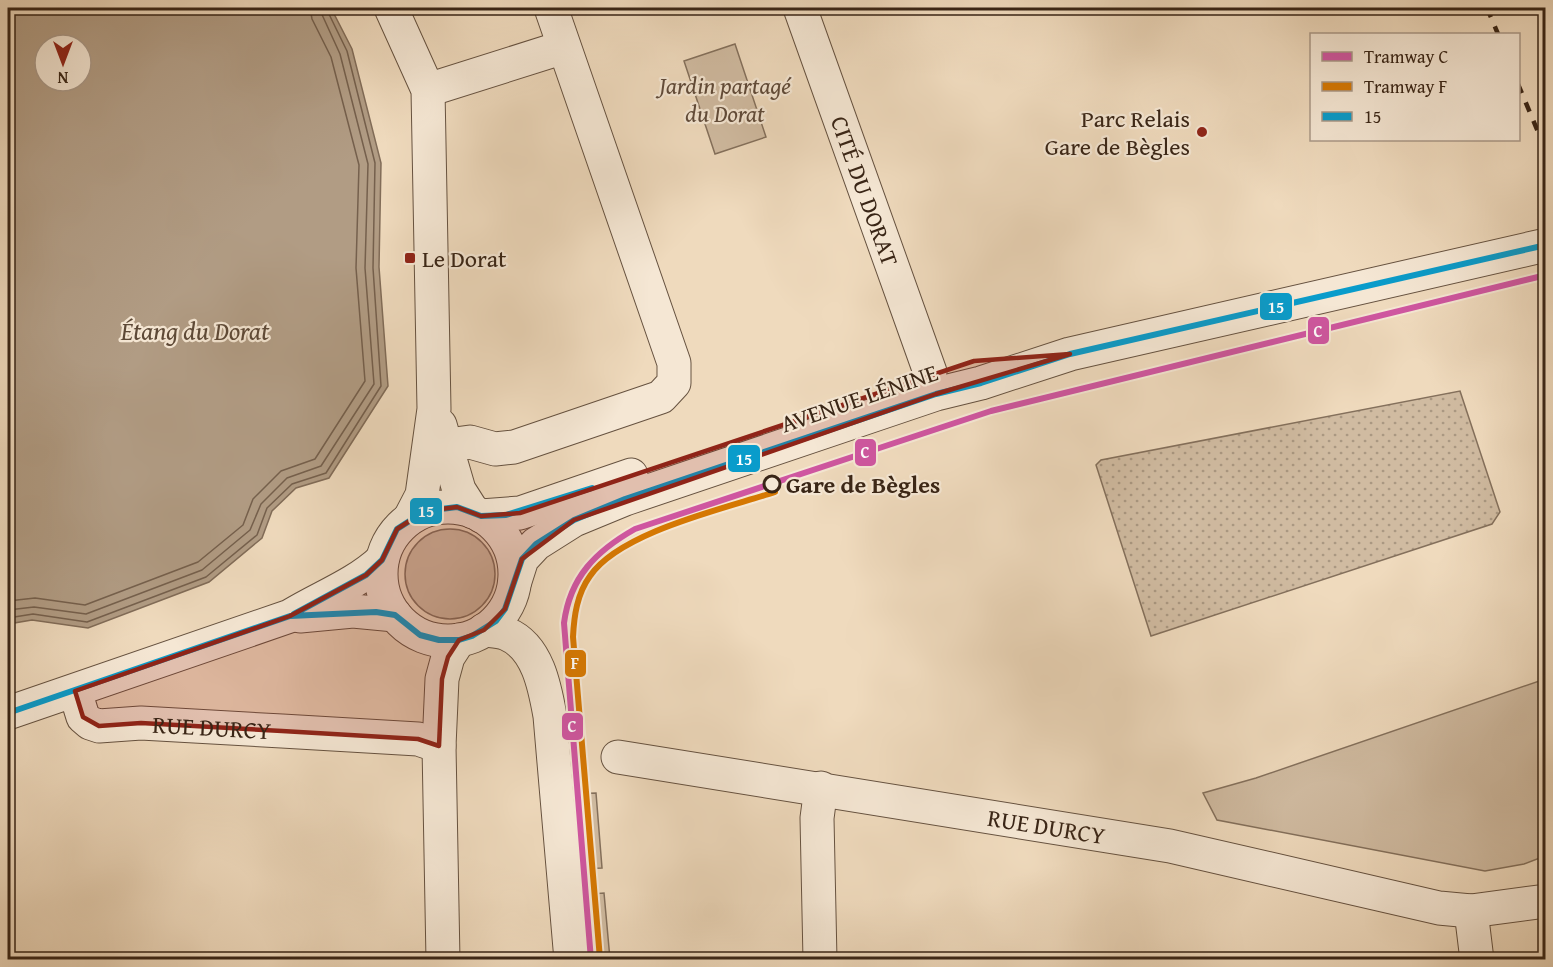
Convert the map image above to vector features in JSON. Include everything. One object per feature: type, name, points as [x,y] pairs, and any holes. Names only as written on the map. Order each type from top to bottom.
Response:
[{"type":"street","points":[[391,8],[428,90],[434,409],[422,495],[410,518]]},
{"type":"street","points":[[448,445],[470,442],[495,449],[514,447],[661,396],[674,383],[674,363],[551,8]]},
{"type":"street","name":"CITÉ DU DORAT","points":[[800,8],[930,372]]},
{"type":"street","points":[[428,90],[564,47]]},
{"type":"street","name":"AVENUE LÉNINE","points":[[515,580],[522,559],[536,544],[574,520],[625,499],[936,394],[981,383],[1070,354],[1545,245]]},
{"type":"street","name":"AVENUE LÉNINE","points":[[477,514],[520,513],[930,372],[974,361],[1070,354]]},
{"type":"street","points":[[434,409],[448,445],[459,490],[477,514]]},
{"type":"street","points":[[8,713],[290,616],[320,597],[366,575],[382,560],[397,529],[410,518],[425,511],[441,507],[457,507],[477,514],[496,527],[507,543],[514,561],[515,580],[505,609],[471,635],[448,657],[442,679],[439,746],[443,960]]},
{"type":"street","points":[[382,560],[381,579],[385,598],[395,615],[420,635],[439,640],[471,635],[508,634],[533,659],[546,693],[571,960]]},
{"type":"street","points":[[290,616],[353,611],[395,615]]},
{"type":"street","name":"RUE DURCY","points":[[75,691],[83,717],[99,726],[141,723],[418,739],[439,746]]},
{"type":"street","name":"RUE DURCY","points":[[618,757],[1170,846],[1439,908],[1471,911],[1545,901]]},
{"type":"street","points":[[820,960],[817,818],[821,789]]},
{"type":"street","points":[[1471,911],[1477,960]]},
{"type":"highlighted area","points":[[1070,354],[936,394],[574,520],[522,559],[505,609],[484,630],[459,640],[448,657],[442,679],[439,746],[418,739],[282,731],[141,723],[99,726],[83,717],[75,691],[290,616],[366,575],[382,560],[397,529],[425,511],[457,507],[481,516],[520,513],[974,361]]},
{"type":"green space","name":"Jardin partagé du Dorat","points":[[735,44],[766,137],[715,154],[684,61]]},
{"type":"green space","points":[[1460,391],[1500,512],[1492,524],[1151,636],[1096,465],[1101,460]]},
{"type":"green space","points":[[450,529],[467,532],[482,542],[492,557],[495,574],[492,591],[482,606],[467,616],[450,619],[433,616],[418,606],[408,591],[405,574],[408,557],[418,542],[433,532]]},
{"type":"green space","points":[[1545,679],[1545,856],[1524,864],[1485,871],[1217,820],[1203,793],[1256,778]]},
{"type":"green space","points":[[596,793],[602,868],[576,869],[570,794]]},
{"type":"green space","points":[[604,893],[610,959],[584,959],[579,895]]},
{"type":"water","name":"Étang du Dorat","points":[[8,8],[331,8],[352,49],[381,163],[379,267],[388,386],[329,478],[296,488],[272,511],[262,538],[209,582],[88,628],[32,620],[8,624]]},
{"type":"railway","points":[[1487,8],[1498,33]]},
{"type":"railway","points":[[1520,89],[1546,151]]},
{"type":"tram line","name":"C","points":[[591,960],[564,623],[572,592],[579,579],[587,567],[608,546],[635,529],[991,411],[1546,275]]},
{"type":"tram line","name":"F","points":[[600,959],[573,637],[579,598],[590,576],[604,560],[624,547],[674,524],[775,492]]},
{"type":"transit line","name":"15","points":[[8,713],[290,616],[376,612],[395,615],[420,635],[439,640],[459,640],[472,636],[496,621],[505,609],[522,559],[536,544],[574,520],[625,499],[936,394],[981,383],[1070,354],[1546,245]]},
{"type":"transit line","name":"15","points":[[294,614],[366,575],[382,560],[397,529],[425,511],[457,507],[481,516],[506,515],[592,488]]},
{"type":"place","name":"Parc Relais Gare de Bègles","points":[[1202,132]]},
{"type":"place","name":"Le Dorat","points":[[410,258]]},
{"type":"place","name":"Gare de Bègles","points":[[772,484]]}]
